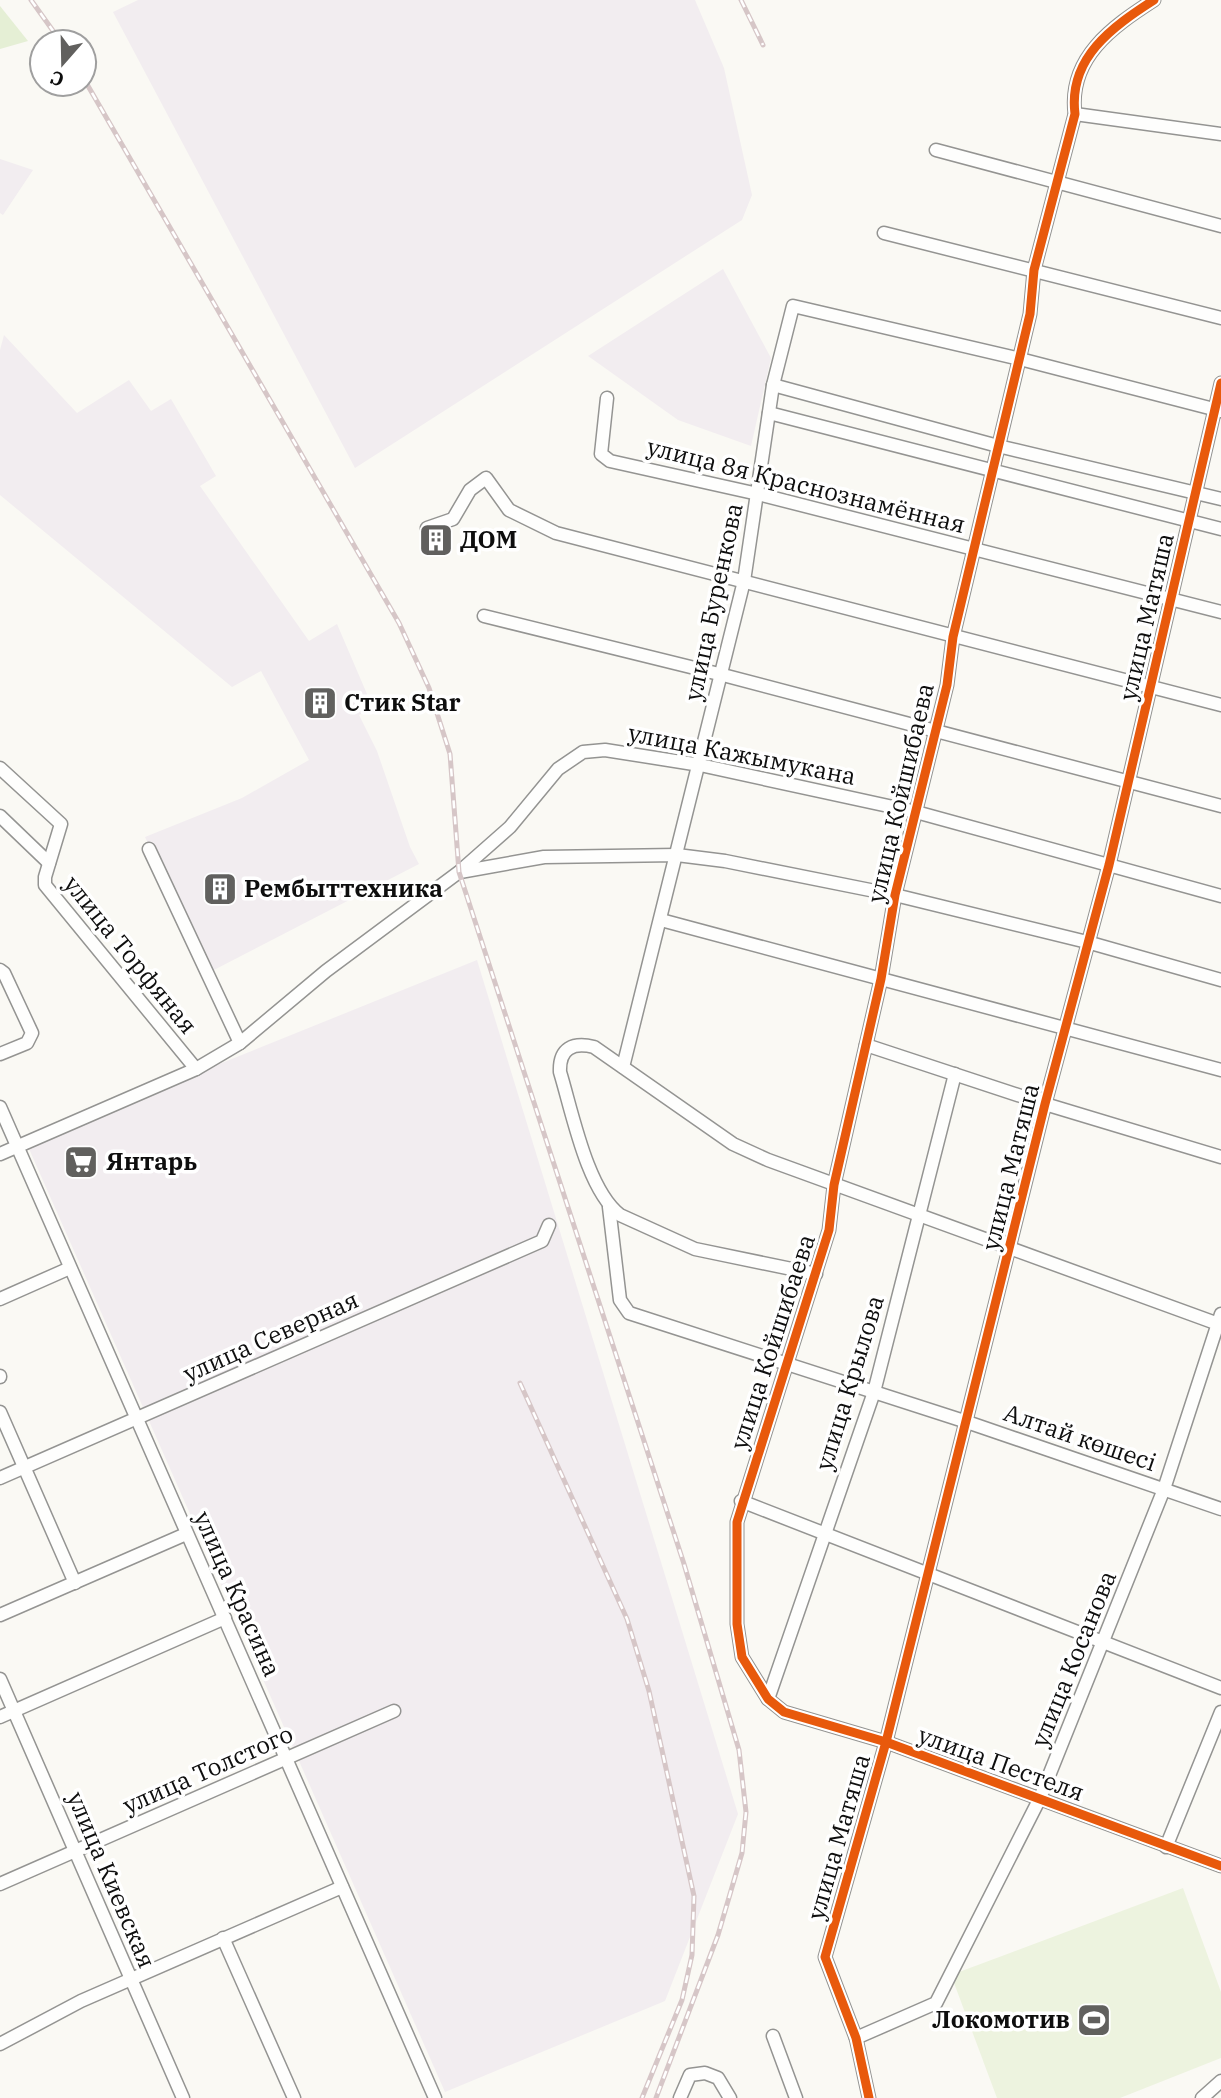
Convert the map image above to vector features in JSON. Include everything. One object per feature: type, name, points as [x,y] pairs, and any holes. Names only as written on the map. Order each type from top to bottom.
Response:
[{"type":"street","name":"улица Койшибаева","points":[[768,1699],[742,1657],[737,1625],[737,1522],[741,1501],[788,1365],[829,1230],[834,1185],[881,979],[895,895],[947,685],[953,637],[1020,359],[1030,314],[1034,270],[1054,183],[1075,114],[1073,99],[1080,68],[1099,39],[1153,0]]},
{"type":"street","points":[[1075,114],[1221,134]]},
{"type":"street","points":[[936,150],[1221,226]]},
{"type":"street","points":[[884,233],[1221,318]]},
{"type":"street","name":"улица Буренкова","points":[[623,1067],[723,675],[744,580],[773,385],[793,306],[1020,359]]},
{"type":"street","points":[[1020,359],[1218,411]]},
{"type":"street","name":"улица Матяша","points":[[856,2038],[825,1957],[886,1741],[1012,1247],[1045,1104],[1109,865],[1195,493],[1218,411],[1221,383]]},
{"type":"street","points":[[773,385],[998,446],[1221,499]]},
{"type":"street","name":"улица 8я Краснознамённая","points":[[607,398],[601,454],[610,461],[758,494],[1221,612]]},
{"type":"street","points":[[769,413],[1221,528]]},
{"type":"street","points":[[427,528],[453,519],[470,490],[486,478],[509,510],[556,533],[1221,705]]},
{"type":"street","points":[[484,616],[723,675],[1221,806]]},
{"type":"street","name":"улица Кажымукана","points":[[459,872],[510,827],[558,769],[583,752],[605,750],[700,765],[916,812],[1221,896]]},
{"type":"street","name":"улица Торфяная","points":[[0,768],[61,824],[49,863],[46,885],[196,1069]]},
{"type":"street","name":"улица Торфяная","points":[[0,816],[49,863]]},
{"type":"street","name":"улица Торфяная","points":[[149,849],[240,1043]]},
{"type":"street","points":[[0,1154],[196,1069],[240,1043],[326,971],[439,884],[459,872],[544,857],[677,855],[737,863],[895,895],[1087,942],[1221,980]]},
{"type":"street","points":[[661,920],[1221,1070]]},
{"type":"street","points":[[0,970],[4,973],[32,1032],[27,1043],[0,1054]]},
{"type":"street","points":[[816,1274],[695,1249],[620,1215],[609,1207],[589,1167],[561,1072],[560,1060],[566,1048],[579,1043],[594,1047],[733,1144],[834,1185],[1220,1321]]},
{"type":"street","points":[[866,1045],[1045,1104],[1221,1157]]},
{"type":"street","name":"улица Крылова","points":[[768,1699],[874,1392],[955,1074]]},
{"type":"street","name":"улица Красина","points":[[0,1107],[435,2098]]},
{"type":"street","name":"Алтай көшесі","points":[[609,1207],[620,1300],[629,1313],[967,1422],[1221,1509]]},
{"type":"street","name":"улица Северная","points":[[0,1478],[542,1241],[550,1225]]},
{"type":"street","points":[[0,1299],[70,1268]]},
{"type":"street","name":"улица Косанова","points":[[856,2038],[936,2003],[1041,1798],[1164,1489],[1220,1321]]},
{"type":"street","points":[[0,1412],[75,1583]]},
{"type":"street","points":[[741,1501],[1221,1688]]},
{"type":"street","points":[[0,1615],[187,1534]]},
{"type":"street","points":[[0,1717],[225,1618]]},
{"type":"street","name":"улица Киевская","points":[[0,1679],[183,2098]]},
{"type":"street","name":"улица Пестеля","points":[[768,1699],[784,1712],[886,1741],[1221,1866]]},
{"type":"street","name":"улица Толстого","points":[[0,1884],[394,1711]]},
{"type":"street","points":[[1166,1847],[1221,1712]]},
{"type":"street","points":[[0,2045],[58,2012],[342,1887]]},
{"type":"street","points":[[223,1938],[294,2098]]},
{"type":"street","points":[[773,2036],[796,2098]]},
{"type":"street","points":[[856,2038],[869,2098]]},
{"type":"street","points":[[680,2098],[690,2075],[696,2072],[718,2078],[730,2098]]},
{"type":"street","points":[[1202,2098],[1221,2081]]},
{"type":"shaded area","points":[[138,0],[695,0],[724,68],[752,195],[742,220],[355,468],[113,12]]},
{"type":"shaded area","points":[[0,159],[33,170],[3,215],[0,213]]},
{"type":"shaded area","points":[[723,269],[771,358],[751,446],[678,420],[588,356]]},
{"type":"shaded area","points":[[4,335],[77,413],[129,380],[151,411],[171,399],[216,476],[200,486],[309,641],[337,624],[373,708],[359,715],[377,751],[410,847],[419,864],[210,972],[145,837],[242,798],[309,760],[261,671],[232,687],[0,495],[0,350]]},
{"type":"shaded area","points":[[477,960],[738,1814],[665,2001],[445,2092],[26,1142]]},
{"type":"green space","points":[[0,6],[28,41],[0,49]]},
{"type":"green space","name":"Локомотив","points":[[1183,1888],[1221,1992],[1221,2058],[1120,2098],[997,2098],[951,1975]]},
{"type":"railway","points":[[31,0],[51,28]]},
{"type":"railway","points":[[741,0],[763,45]]},
{"type":"railway","points":[[95,98],[399,623],[429,688],[450,754],[459,872],[684,1564],[739,1750],[746,1812],[742,1853],[718,1935],[656,2098]]},
{"type":"railway","points":[[520,1383],[627,1619],[649,1691],[694,1896],[692,1955],[682,2000],[642,2098]]},
{"type":"cycle path","points":[[1154,0],[1109,33],[1096,46],[1078,76],[1075,114],[1034,270],[1030,314],[953,637],[947,685],[895,895],[881,979],[834,1185],[829,1230],[737,1522],[737,1624],[742,1657],[768,1699],[784,1712],[886,1742],[1221,1866]]},
{"type":"cycle path","points":[[869,2098],[856,2038],[825,1957],[886,1742],[1045,1104],[1109,865],[1221,383]]},
{"type":"place","name":"ДОМ","points":[[436,540]]},
{"type":"place","name":"Стик Star","points":[[320,703]]},
{"type":"place","name":"Рембыттехника","points":[[220,889]]},
{"type":"place","name":"Янтарь","points":[[81,1162]]},
{"type":"place","name":"Локомотив","points":[[1094,2020]]}]
